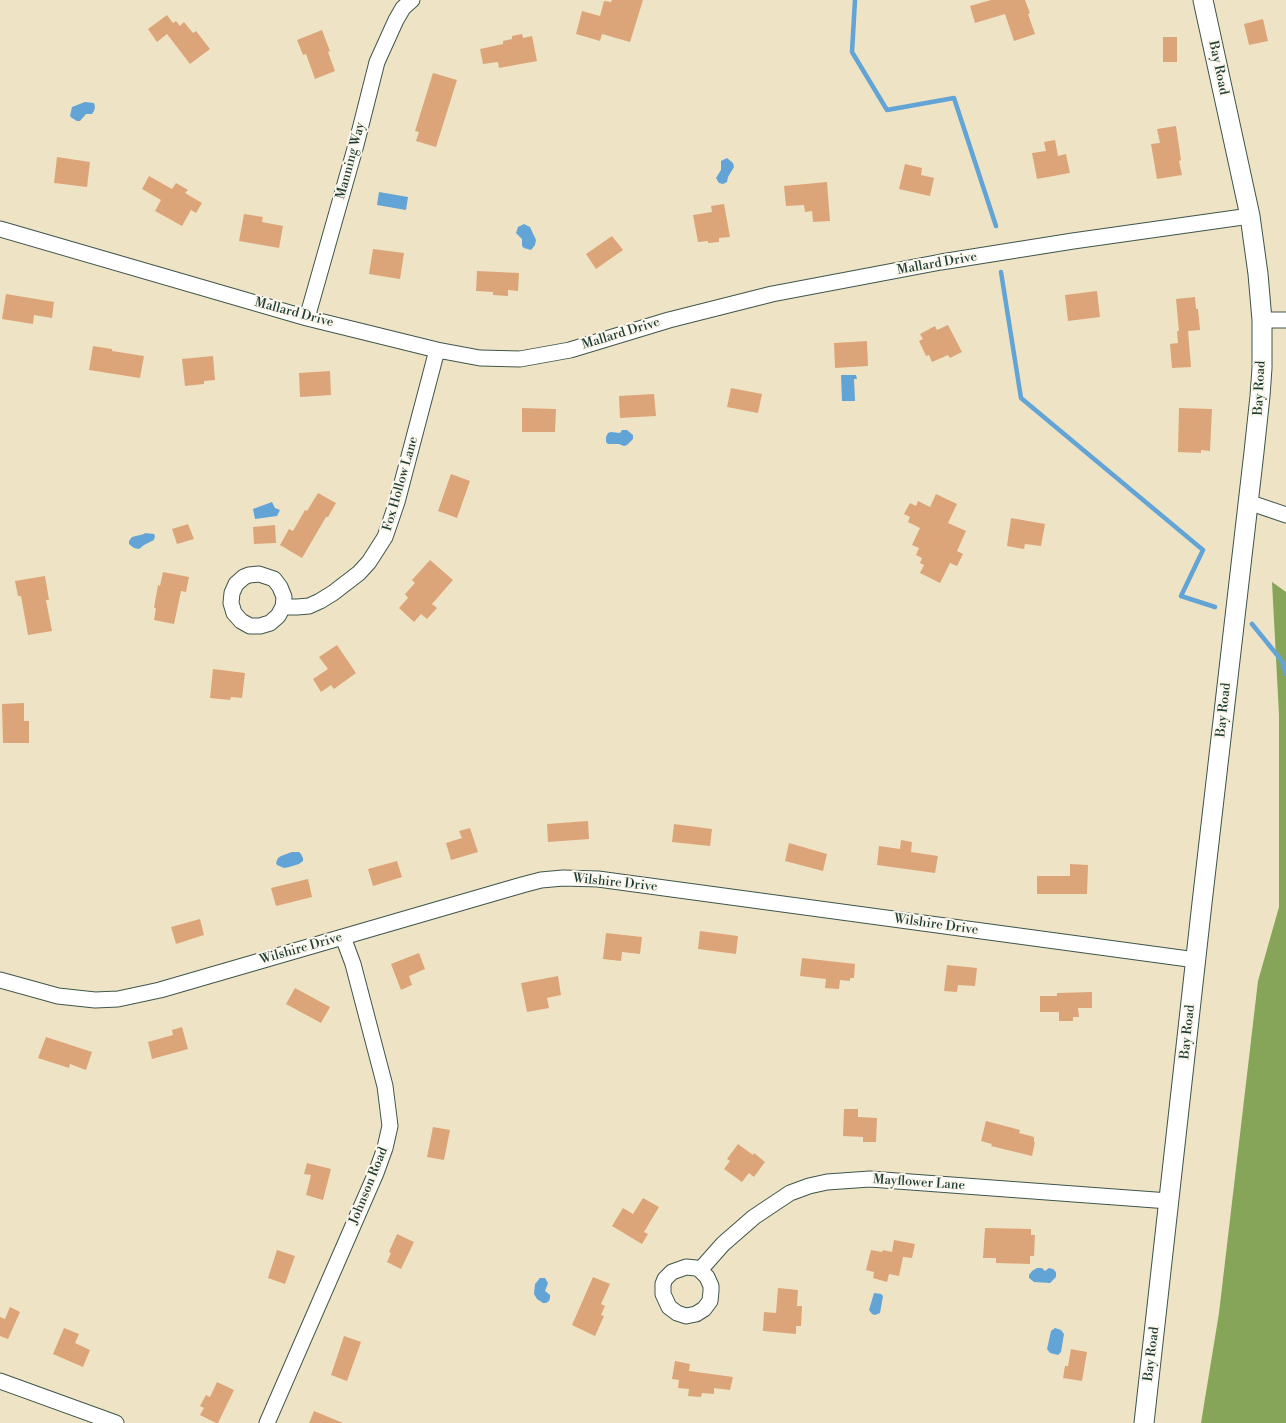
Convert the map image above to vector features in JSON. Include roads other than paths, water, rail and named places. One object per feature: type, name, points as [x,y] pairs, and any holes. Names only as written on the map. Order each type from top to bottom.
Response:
[{"type":"main road","name":"Bay Road","points":[[1144,1423],[1260,396],[1262,320],[1258,274],[1250,216],[1203,0]]},
{"type":"street","name":"Manning Way","points":[[307,318],[356,145],[377,62],[402,3]]},
{"type":"street","name":"Mallard Drive","points":[[0,230],[307,318],[437,350],[480,358],[520,359],[570,350],[669,320],[772,294],[942,262],[1066,242],[1250,216]]},
{"type":"street","points":[[1262,320],[1286,320]]},
{"type":"street","name":"Fox Hollow Lane","points":[[283,607],[309,606],[333,593],[359,573],[369,562],[385,537],[397,502],[437,350]]},
{"type":"street","points":[[1248,502],[1286,515]]},
{"type":"street","name":"Wilshire Drive","points":[[0,980],[58,996],[95,1000],[118,999],[160,990],[522,885],[541,880],[562,878],[591,879],[1196,960]]},
{"type":"street","name":"Johnson Road","points":[[267,1423],[376,1173],[385,1148],[390,1126],[385,1086],[353,964],[344,937]]},
{"type":"street","name":"Mayflower Lane","points":[[700,1270],[723,1244],[754,1217],[790,1193],[809,1186],[828,1182],[870,1179],[1169,1201]]},
{"type":"street","points":[[0,1381],[116,1423]]},
{"type":"water","points":[[85,102],[94,103],[95,107],[92,114],[86,114],[80,121],[72,118],[70,116],[72,107]]},
{"type":"water","points":[[727,158],[733,163],[734,167],[728,177],[727,182],[723,184],[719,183],[716,178],[721,170],[721,161]]},
{"type":"water","points":[[379,192],[408,197],[406,210],[377,205]]},
{"type":"water","points":[[524,224],[530,227],[536,240],[535,245],[531,250],[522,246],[522,239],[516,233],[518,227]]},
{"type":"water","points":[[841,375],[856,375],[857,379],[854,379],[855,401],[842,401]]},
{"type":"water","points":[[622,430],[627,430],[633,435],[633,439],[627,445],[608,444],[606,442],[608,433],[620,433]]},
{"type":"water","points":[[272,502],[275,508],[280,510],[277,516],[255,519],[253,509]]},
{"type":"water","points":[[145,533],[154,534],[154,540],[139,549],[134,548],[129,544],[132,537]]},
{"type":"water","points":[[292,852],[299,852],[303,858],[303,861],[299,864],[284,868],[277,865],[276,863],[278,858]]},
{"type":"water","points":[[1037,1268],[1042,1268],[1045,1271],[1049,1268],[1053,1269],[1056,1272],[1056,1277],[1050,1283],[1034,1282],[1029,1278],[1029,1275]]},
{"type":"water","points":[[540,1278],[545,1278],[548,1283],[545,1291],[550,1295],[550,1298],[546,1303],[543,1303],[537,1299],[534,1294],[535,1284]]},
{"type":"water","points":[[874,1293],[881,1294],[883,1296],[880,1313],[875,1315],[869,1310]]},
{"type":"water","points":[[1055,1328],[1061,1330],[1064,1334],[1061,1352],[1058,1355],[1050,1353],[1047,1349],[1051,1331]]},
{"type":"waterway","points":[[855,0],[852,52],[887,110],[954,98],[996,226]]},
{"type":"waterway","points":[[1001,272],[1021,398],[1203,550],[1181,596],[1215,607]]},
{"type":"waterway","points":[[1252,624],[1282,661],[1286,674]]}]
